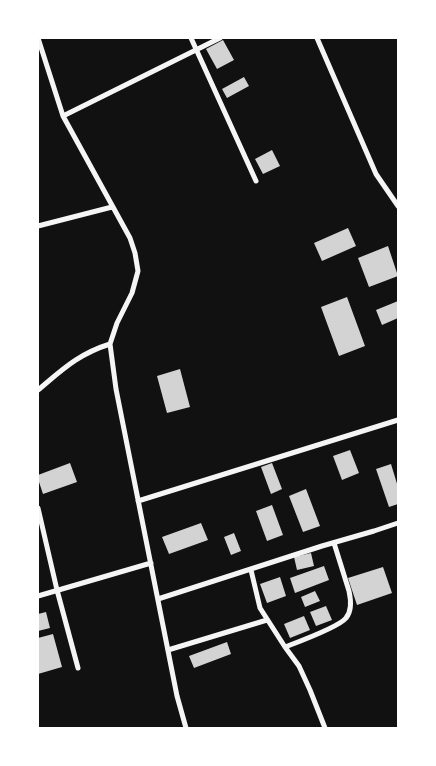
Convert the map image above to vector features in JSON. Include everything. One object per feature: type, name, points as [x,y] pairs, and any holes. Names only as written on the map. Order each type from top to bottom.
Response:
[{"type":"street","points":[[38,38],[63,116],[130,238],[136,253],[138,271],[132,293],[117,323],[110,344],[116,389],[138,501],[177,696],[186,728]]},
{"type":"street","points":[[191,38],[256,180]]},
{"type":"street","points":[[63,116],[220,38]]},
{"type":"street","points":[[317,38],[376,174],[398,206]]},
{"type":"street","points":[[38,226],[112,207]]},
{"type":"street","points":[[38,390],[67,365],[81,356],[110,344]]},
{"type":"street","points":[[138,501],[398,420]]},
{"type":"street","points":[[38,508],[78,668]]},
{"type":"street","points":[[158,599],[398,523]]},
{"type":"street","points":[[285,647],[338,624],[346,619],[349,613],[351,599],[334,543]]},
{"type":"street","points":[[38,596],[151,563]]},
{"type":"street","points":[[251,570],[260,608],[298,666],[325,728]]},
{"type":"street","points":[[168,650],[267,620]]},
{"type":"building","points":[[223,40],[234,60],[217,69],[206,49]]},
{"type":"building","points":[[244,77],[249,86],[227,98],[222,89]]},
{"type":"building","points":[[272,150],[280,166],[263,174],[255,159]]},
{"type":"building","points":[[348,228],[356,246],[322,261],[314,243]]},
{"type":"building","points":[[388,246],[398,276],[369,287],[358,258]]},
{"type":"building","points":[[347,297],[365,346],[339,356],[321,307]]},
{"type":"building","points":[[398,301],[398,318],[382,325],[376,310]]},
{"type":"building","points":[[180,369],[190,407],[167,413],[157,376]]},
{"type":"building","points":[[350,450],[359,473],[342,480],[333,456]]},
{"type":"building","points":[[70,463],[77,482],[43,494],[38,475]]},
{"type":"building","points":[[272,463],[282,489],[271,494],[261,467]]},
{"type":"building","points":[[391,464],[398,487],[398,504],[389,507],[376,469]]},
{"type":"building","points":[[306,489],[320,526],[303,532],[289,496]]},
{"type":"building","points":[[272,505],[283,535],[267,541],[256,511]]},
{"type":"building","points":[[201,523],[208,540],[169,554],[162,537]]},
{"type":"building","points":[[234,533],[241,551],[231,555],[224,537]]},
{"type":"building","points":[[311,553],[314,566],[297,570],[294,557]]},
{"type":"building","points":[[324,566],[329,580],[295,593],[290,578]]},
{"type":"building","points":[[383,567],[392,593],[357,605],[348,578]]},
{"type":"building","points":[[280,577],[286,596],[267,603],[260,584]]},
{"type":"building","points":[[315,591],[320,601],[305,607],[301,597]]},
{"type":"building","points":[[326,606],[332,620],[316,626],[310,612]]},
{"type":"building","points":[[46,612],[50,628],[38,631],[38,614]]},
{"type":"building","points":[[304,616],[310,630],[290,638],[284,624]]},
{"type":"building","points":[[53,634],[62,667],[38,674],[38,638]]},
{"type":"building","points":[[227,642],[231,654],[194,668],[189,656]]}]
